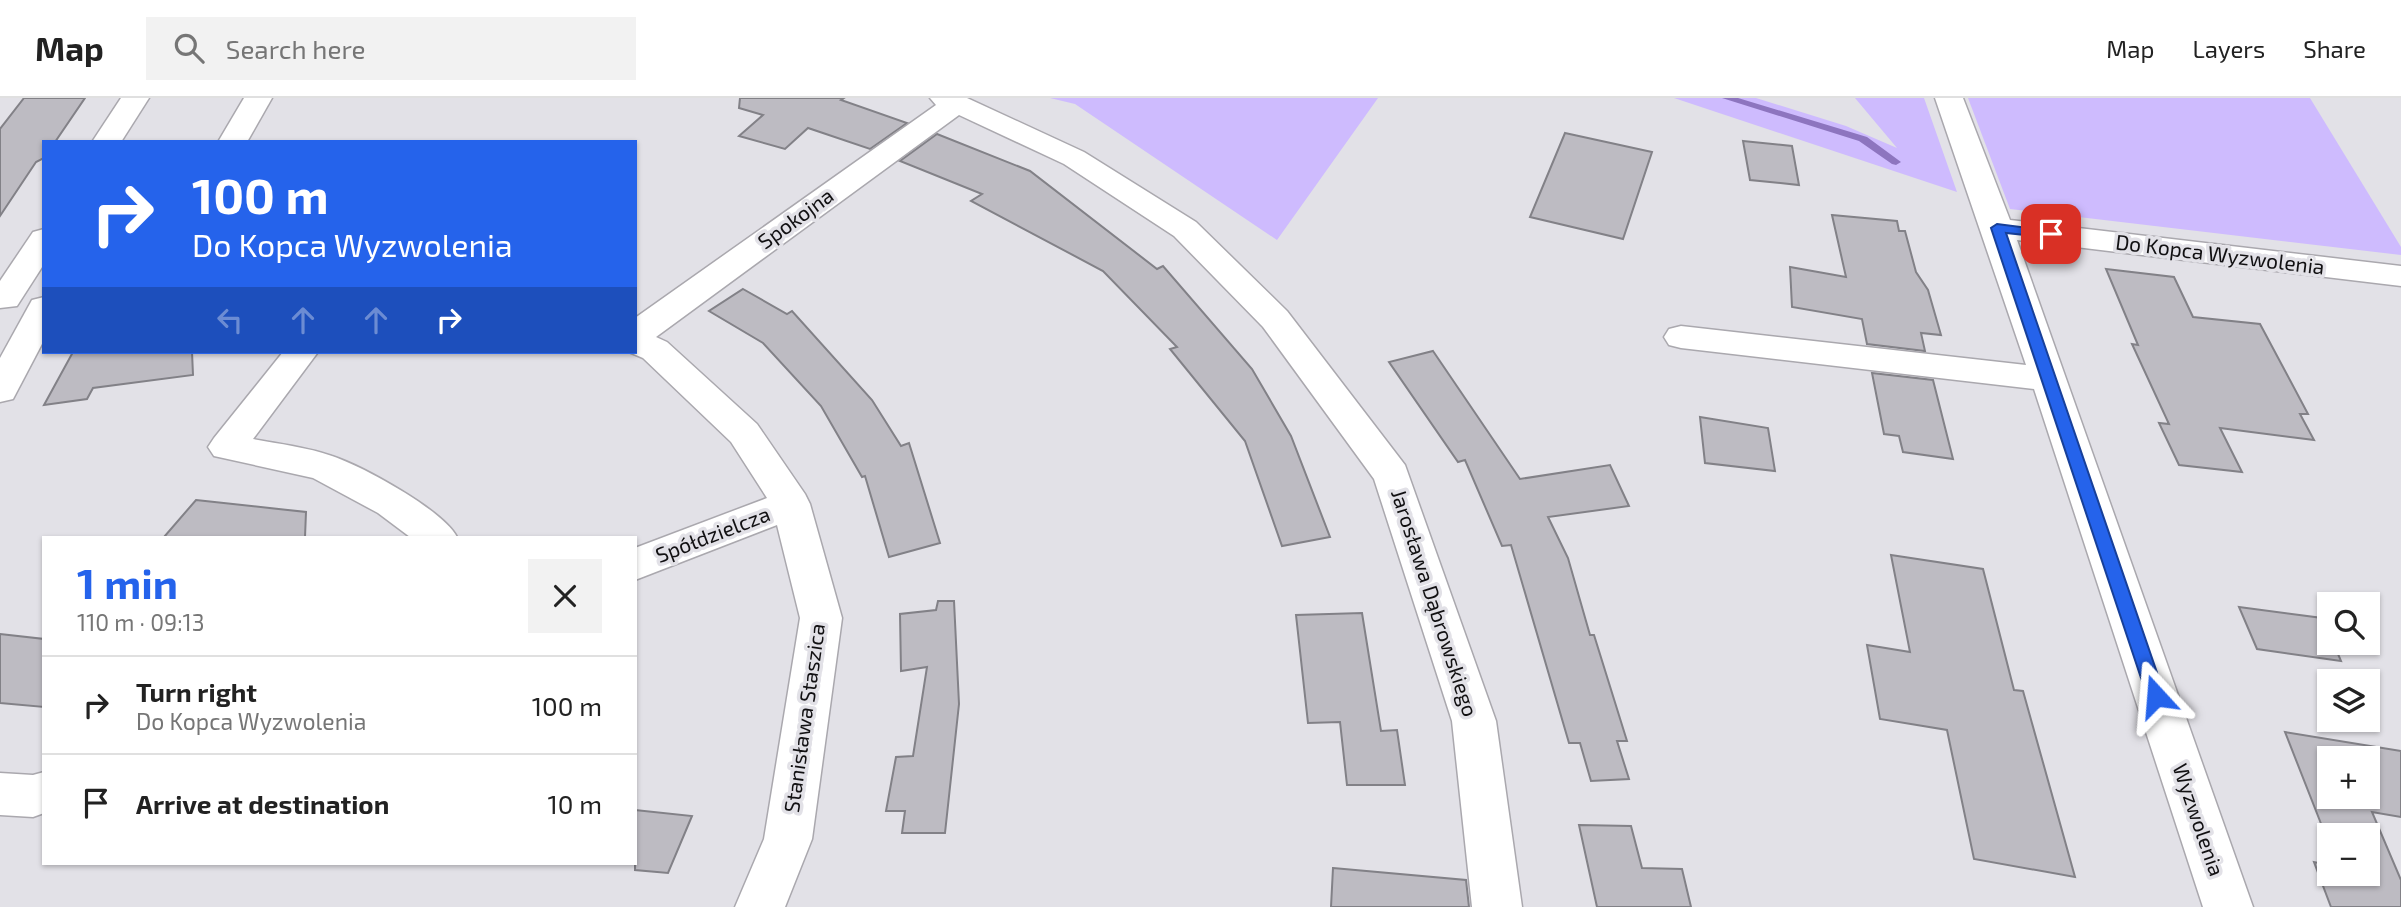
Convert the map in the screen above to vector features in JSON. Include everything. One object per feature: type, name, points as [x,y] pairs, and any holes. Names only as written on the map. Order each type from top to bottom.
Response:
[{"type":"street","points":[[107,140],[135,98]]},
{"type":"street","points":[[233,140],[258,98]]},
{"type":"street","name":"Wyzwolenia","points":[[1949,98],[1997,228],[2228,907]]},
{"type":"street","name":"Spokojna","points":[[637,334],[950,101]]},
{"type":"street","name":"Jarosława Dąbrowskiego","points":[[950,101],[1074,158],[1185,229],[1275,320],[1392,475],[1474,721],[1497,907]]},
{"type":"street","name":"Do Kopca Wyzwolenia","points":[[1997,228],[2401,276]]},
{"type":"street","points":[[3,299],[42,242]]},
{"type":"street","points":[[3,299],[42,296]]},
{"type":"street","points":[[0,390],[42,312]]},
{"type":"street","points":[[1681,337],[2047,379]]},
{"type":"street","name":"Stanisława Staszica","points":[[637,342],[655,350],[744,433],[791,504],[821,618],[788,839],[760,907]]},
{"type":"street","points":[[299,354],[227,447],[322,466],[392,503],[436,536]]},
{"type":"street","name":"Spółdzielcza","points":[[637,564],[791,504]]},
{"type":"shaded area","points":[[1050,98],[1378,98],[1277,240],[1075,104]]},
{"type":"shaded area","points":[[1674,98],[1756,98],[1846,126],[1897,148],[1855,98],[1924,98],[1957,192]]},
{"type":"shaded area","points":[[1968,98],[2310,98],[2401,247],[2401,255],[2010,209]]},
{"type":"building","points":[[24,98],[85,98],[56,140],[42,140],[42,159],[36,162],[0,216],[0,129]]},
{"type":"building","points":[[740,98],[844,98],[841,100],[907,123],[870,149],[808,128],[785,149],[739,136],[763,115],[739,108]]},
{"type":"building","points":[[1565,133],[1652,152],[1623,239],[1530,217]]},
{"type":"building","points":[[937,134],[1030,171],[1157,269],[1163,266],[1252,369],[1291,436],[1330,537],[1282,546],[1245,441],[1170,349],[1177,347],[1103,271],[971,201],[982,194],[900,161]]},
{"type":"building","points":[[1743,141],[1792,146],[1799,185],[1750,180]]},
{"type":"building","points":[[1832,215],[1897,221],[1899,231],[1905,231],[1916,272],[1928,290],[1941,335],[1921,333],[1925,351],[1867,344],[1862,319],[1792,307],[1790,267],[1846,277]]},
{"type":"building","points":[[2106,269],[2174,277],[2193,317],[2260,324],[2308,414],[2300,414],[2314,440],[2220,428],[2242,472],[2179,465],[2159,423],[2169,424],[2132,344],[2138,345]]},
{"type":"building","points":[[743,289],[787,314],[792,311],[872,400],[901,446],[909,443],[940,543],[889,557],[865,476],[862,477],[821,406],[763,343],[709,311]]},
{"type":"building","points":[[1433,351],[1520,479],[1610,465],[1629,506],[1548,517],[1568,558],[1590,635],[1594,635],[1627,741],[1617,741],[1629,779],[1591,781],[1580,743],[1569,743],[1511,545],[1502,546],[1465,460],[1458,462],[1389,362]]},
{"type":"building","points":[[72,354],[192,354],[193,375],[93,388],[87,399],[44,405]]},
{"type":"building","points":[[1872,373],[1933,380],[1953,459],[1903,452],[1899,436],[1884,434]]},
{"type":"building","points":[[1700,417],[1768,428],[1775,471],[1705,463]]},
{"type":"building","points":[[196,500],[306,512],[305,536],[165,536]]},
{"type":"building","points":[[1891,555],[1983,569],[2014,690],[2023,691],[2075,877],[1974,859],[1947,730],[1880,719],[1867,645],[1910,652]]},
{"type":"building","points":[[938,601],[954,601],[959,704],[945,833],[902,833],[905,811],[886,811],[896,757],[913,756],[927,667],[901,671],[900,614],[936,610]]},
{"type":"building","points":[[2239,607],[2317,617],[2317,655],[2338,655],[2341,661],[2257,649]]},
{"type":"building","points":[[1362,613],[1381,731],[1397,730],[1405,785],[1347,785],[1340,722],[1308,723],[1296,615]]},
{"type":"building","points":[[0,634],[42,639],[42,707],[0,703]]},
{"type":"building","points":[[2285,732],[2370,746],[2317,746],[2317,809],[2380,809],[2380,748],[2401,751],[2401,817],[2372,812],[2377,823],[2321,823]]},
{"type":"building","points":[[637,810],[692,816],[668,873],[635,870]]},
{"type":"building","points":[[1579,825],[1631,826],[1642,868],[1682,869],[1691,907],[1597,907]]},
{"type":"building","points":[[2380,831],[2401,880],[2401,907],[2331,907],[2323,886],[2380,886]]},
{"type":"building","points":[[1333,868],[1466,880],[1469,907],[1331,907]]},
{"type":"waterway","points":[[1727,98],[1863,139],[1896,162]]},
{"type":"route","points":[[2051,234],[1997,228],[2156,696]]}]
